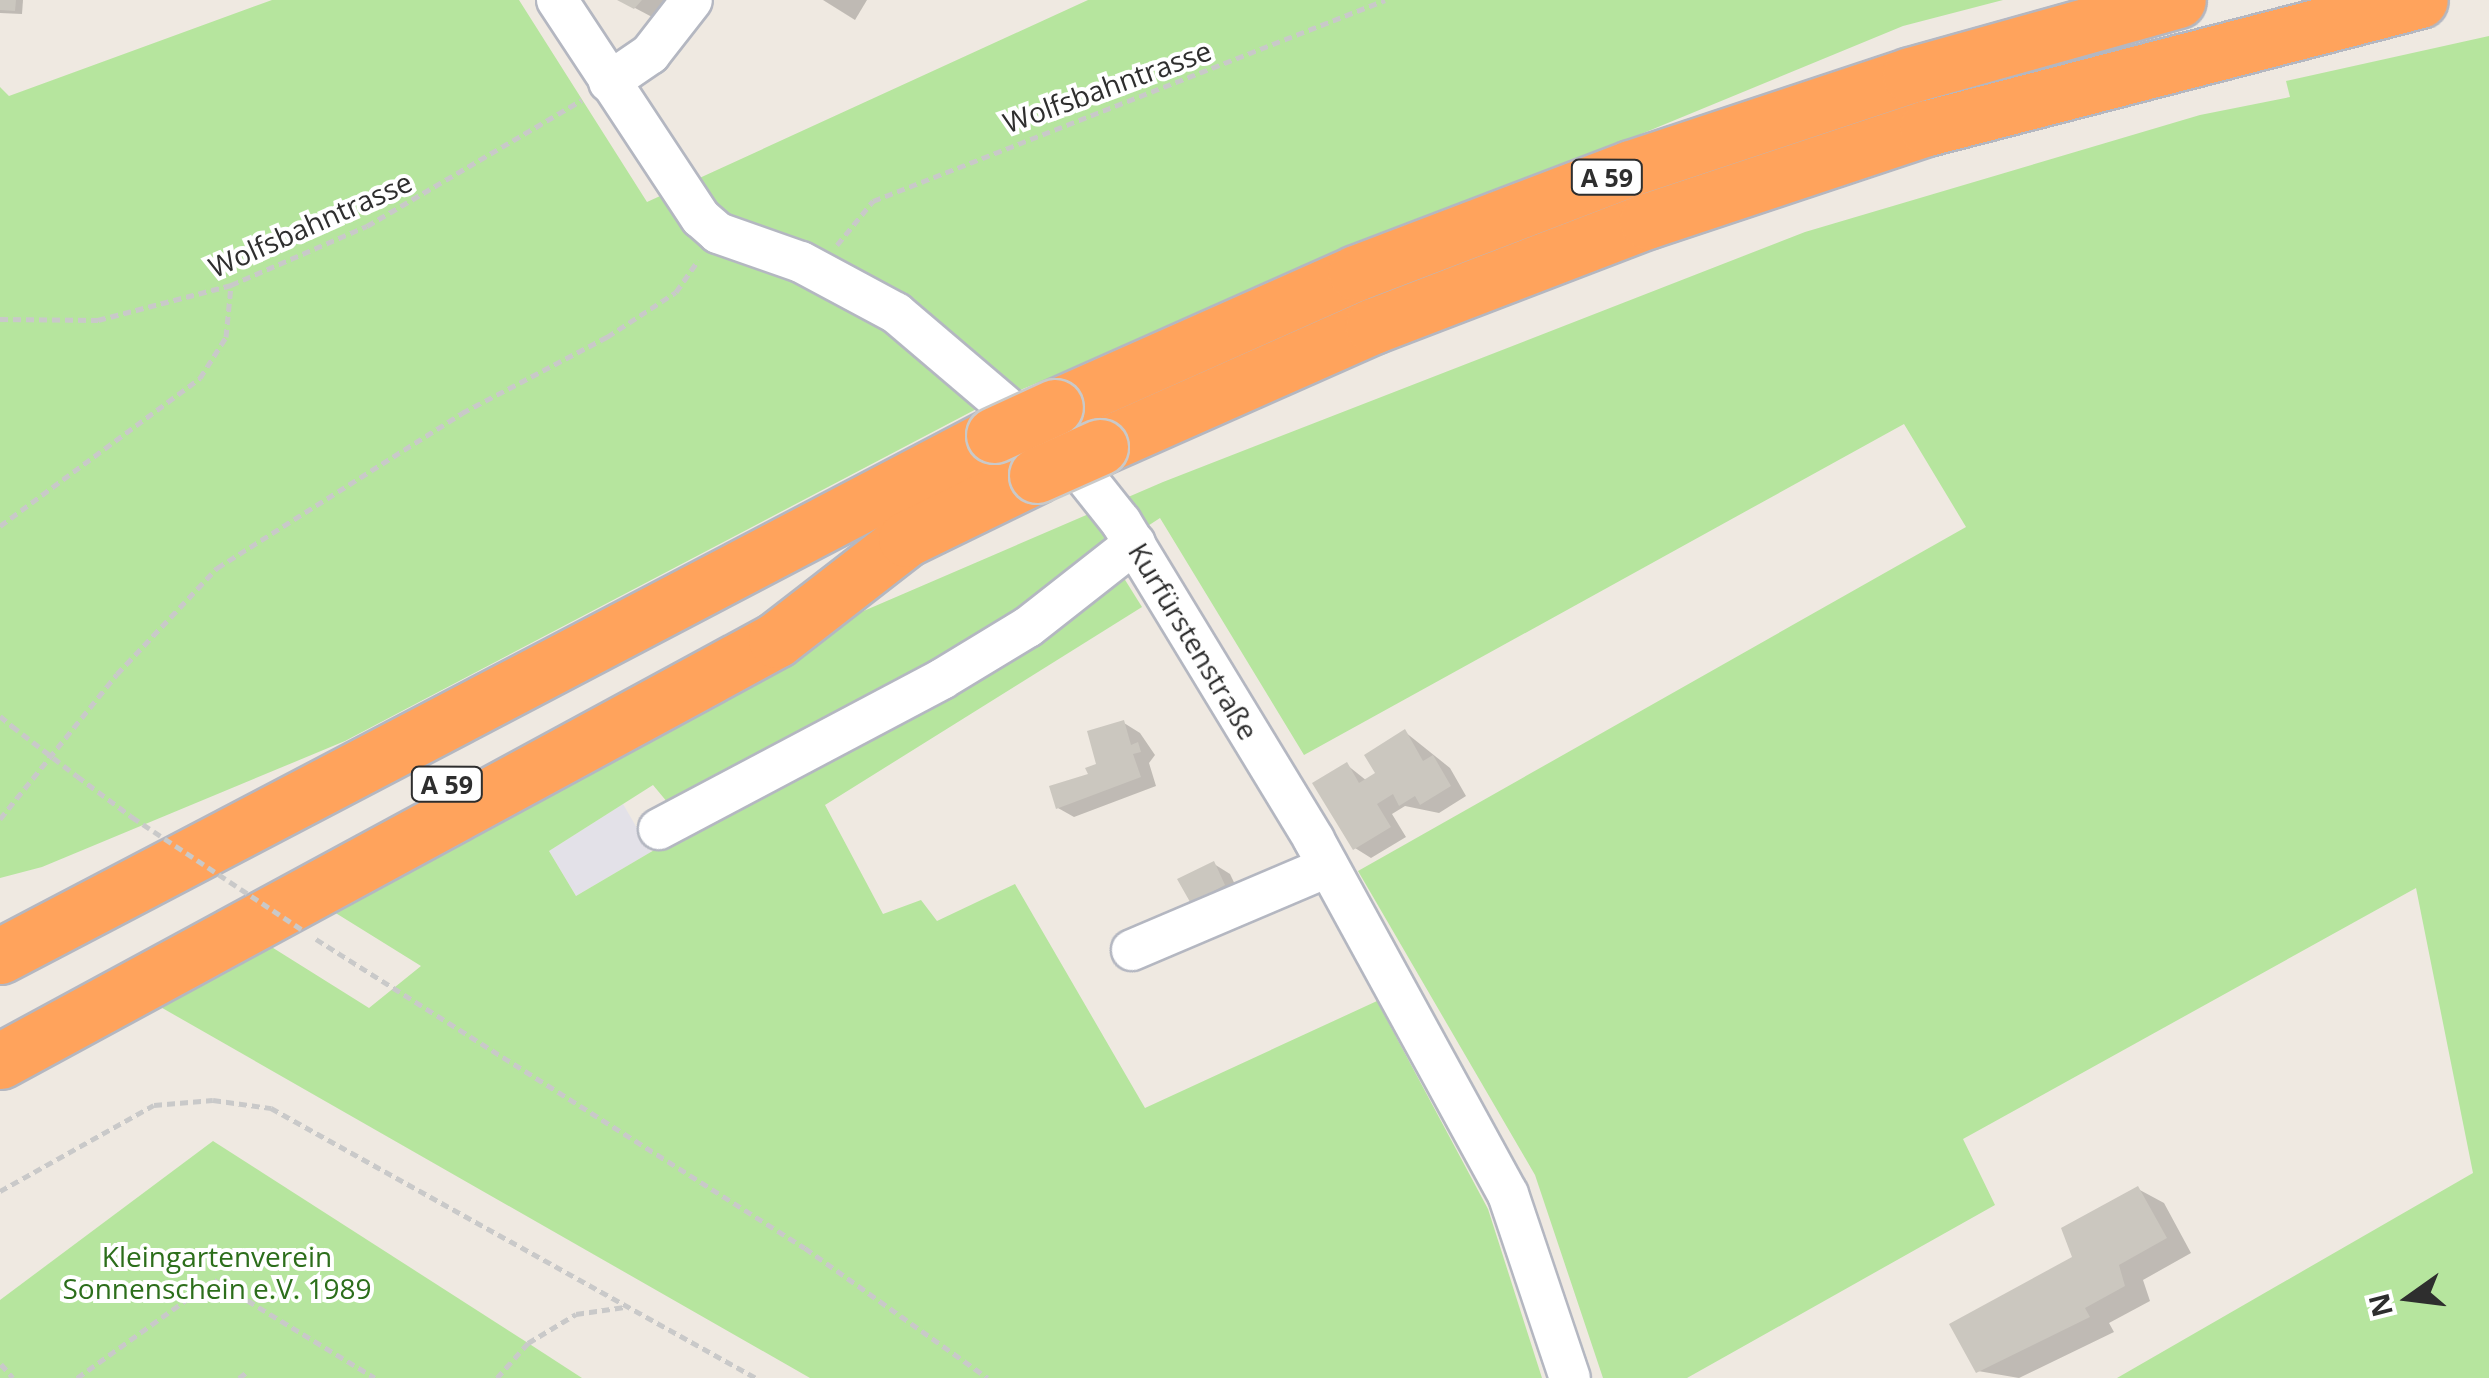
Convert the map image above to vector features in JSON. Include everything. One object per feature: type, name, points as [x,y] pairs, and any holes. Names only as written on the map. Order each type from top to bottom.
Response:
[{"type":"highway","name":"A 59","points":[[0,956],[994,435],[1356,273],[1631,168],[1910,75],[2178,0]]},
{"type":"highway","name":"A 59","points":[[0,1020],[1037,475],[1373,326],[1648,221],[1946,123],[2420,0]]},
{"type":"highway","points":[[0,1061],[776,640],[893,548]]},
{"type":"highway","points":[[0,911],[220,844]]},
{"type":"street","name":"Kurfürstenstraße","points":[[557,0],[685,200],[718,233],[815,271],[896,314],[1078,468],[1134,543],[1328,867],[1508,1194],[1570,1378]]},
{"type":"street","points":[[609,82],[650,54],[692,0]]},
{"type":"street","points":[[659,829],[942,680],[1028,626],[1134,543]]},
{"type":"street","points":[[1132,950],[1328,867]]},
{"type":"path","name":"Wolfsbahntrasse","points":[[815,271],[874,201],[1385,0]]},
{"type":"path","name":"Wolfsbahntrasse","points":[[0,319],[98,320],[231,286],[383,217],[609,82]]},
{"type":"path","points":[[0,818],[117,674],[217,568],[327,494],[676,292],[718,233]]},
{"type":"path","points":[[0,526],[200,378],[226,337],[231,286]]},
{"type":"path","points":[[0,716],[132,817],[301,929],[805,1248],[988,1378]]},
{"type":"path","points":[[0,1191],[154,1104],[212,1100],[272,1108],[756,1378]]},
{"type":"path","points":[[77,1378],[214,1280],[375,1378]]},
{"type":"path","points":[[496,1378],[528,1344],[576,1314],[626,1307]]},
{"type":"path","points":[[1,1364],[13,1378]]},
{"type":"path","points":[[239,1378],[246,1372]]},
{"type":"shaded area","points":[[623,804],[651,852],[576,896],[549,851]]},
{"type":"green space","points":[[272,0],[519,0],[647,202],[1088,0],[2003,0],[1903,26],[984,405],[345,741],[42,867],[0,878],[0,87],[9,96]]},
{"type":"green space","points":[[2489,36],[2489,1378],[2117,1378],[2473,1173],[2416,888],[1963,1139],[1995,1205],[1687,1378],[1603,1378],[1535,1175],[1358,871],[1966,527],[1904,424],[1304,755],[1160,518],[931,668],[668,803],[653,785],[549,851],[576,896],[1122,575],[1142,607],[825,805],[883,914],[921,900],[937,921],[1015,884],[1145,1108],[1377,1001],[1488,1209],[1542,1378],[810,1378],[150,1001],[262,941],[369,1008],[421,966],[326,907],[838,622],[1163,482],[1805,232],[2200,115],[2290,97],[2286,81]]},
{"type":"green space","name":"Kleingartenverein Sonnenschein e.V. 1989","points":[[213,1141],[582,1378],[0,1378],[0,1300]]},
{"type":"building","points":[[0,0],[16,0],[15,11],[0,10]]},
{"type":"building","points":[[617,0],[642,0],[634,9]]},
{"type":"building","points":[[1124,720],[1131,745],[1138,742],[1141,752],[1133,754],[1141,777],[1056,809],[1049,786],[1088,774],[1085,768],[1096,764],[1087,731]]},
{"type":"building","points":[[1405,729],[1423,761],[1433,755],[1451,786],[1420,805],[1415,796],[1399,806],[1393,794],[1377,804],[1391,827],[1353,850],[1312,783],[1347,762],[1359,783],[1375,773],[1364,755]]},
{"type":"building","points":[[1214,861],[1225,885],[1212,892],[1219,906],[1198,916],[1177,879]]},
{"type":"building","points":[[2138,1186],[2167,1238],[2119,1265],[2125,1286],[2085,1308],[2090,1317],[1976,1373],[1949,1324],[2072,1257],[2061,1228]]}]
